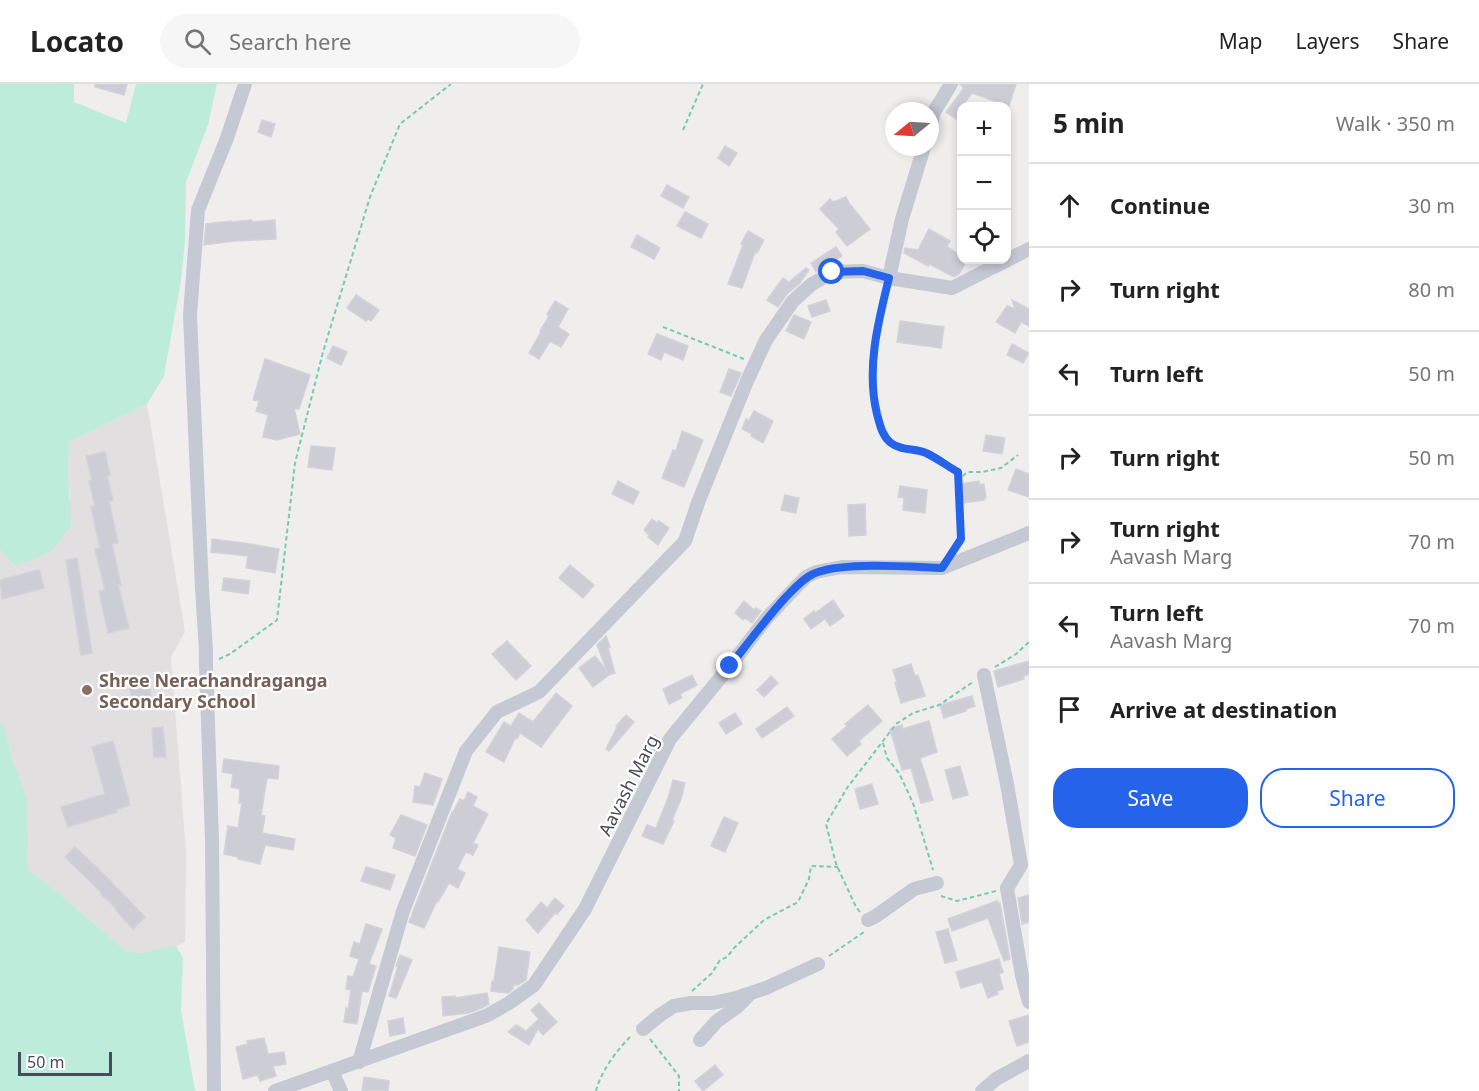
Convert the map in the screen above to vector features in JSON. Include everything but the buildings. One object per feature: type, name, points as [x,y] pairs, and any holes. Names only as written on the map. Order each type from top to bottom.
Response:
[{"type":"street","points":[[214,1091],[212,840],[207,650],[201,577],[190,315],[198,210],[227,138],[244,84]]},
{"type":"street","points":[[939,104],[951,84]]},
{"type":"street","points":[[889,278],[902,219],[921,156]]},
{"type":"street","points":[[359,1062],[404,911],[466,751],[497,712],[538,692],[685,541],[699,500],[755,364],[766,340],[793,301],[812,284],[832,272],[863,271],[889,278],[952,288],[1029,249]]},
{"type":"street","name":"Aavash Marg","points":[[275,1091],[486,1016],[534,985],[585,909],[670,739],[767,618],[796,586],[816,572],[842,567],[942,568],[1029,533]]},
{"type":"street","points":[[984,675],[1021,865],[1007,888],[1022,976],[1029,1002]]},
{"type":"street","points":[[868,920],[914,890],[937,883]]},
{"type":"street","points":[[643,1029],[674,1006],[691,1002],[712,1003],[751,993],[818,964]]},
{"type":"street","points":[[700,1040],[717,1021],[737,1007],[751,993]]},
{"type":"street","points":[[982,1091],[996,1079],[1029,1060]]},
{"type":"street","points":[[332,1071],[341,1091]]},
{"type":"path","points":[[206,665],[230,654],[277,620],[295,463],[323,352],[370,196],[400,124],[451,84]]},
{"type":"path","points":[[682,129],[703,84]]},
{"type":"path","points":[[889,278],[878,326],[873,365],[872,388],[881,430],[892,443],[907,449],[925,452],[958,472],[961,539],[954,550]]},
{"type":"path","points":[[663,327],[755,364]]},
{"type":"path","points":[[958,486],[967,472],[1001,468],[1018,455]]},
{"type":"path","points":[[818,964],[873,926],[856,907],[838,867],[826,824],[848,788],[896,724],[913,713],[939,705],[1016,654],[1029,642]]},
{"type":"path","points":[[883,742],[887,758],[899,773],[913,803],[942,897],[957,902],[1007,888]]},
{"type":"path","points":[[674,1006],[712,973],[720,960],[727,957],[764,920],[798,902],[809,879],[811,866],[838,867]]},
{"type":"path","points":[[597,1091],[598,1083],[618,1049],[640,1026],[678,1076],[679,1091]]},
{"type":"shaded area","name":"Shree Nerachandraganga Secondary School","points":[[147,404],[185,632],[171,657],[186,853],[185,942],[176,946],[138,953],[126,951],[28,870],[28,852],[12,758],[5,728],[0,723],[0,550],[14,565],[70,499],[69,442]]},
{"type":"green space","points":[[0,84],[74,84],[74,102],[126,123],[136,84],[217,84],[208,125],[186,182],[185,242],[181,280],[164,376],[147,404],[69,442],[71,526],[51,551],[14,565],[0,550]]},
{"type":"green space","points":[[0,723],[5,728],[12,758],[27,801],[28,870],[126,951],[138,953],[176,946],[183,958],[181,1010],[195,1091],[0,1091]]},
{"type":"place","name":"Shree Nerachandraganga Secondary School","points":[[87,690]]},
{"type":"route","points":[[730,666],[767,618],[796,586],[816,572],[842,567],[867,566],[942,568],[961,539],[958,472],[925,452],[907,449],[892,443],[881,430],[872,388],[873,365],[878,326],[889,278],[863,271],[832,272]]}]
